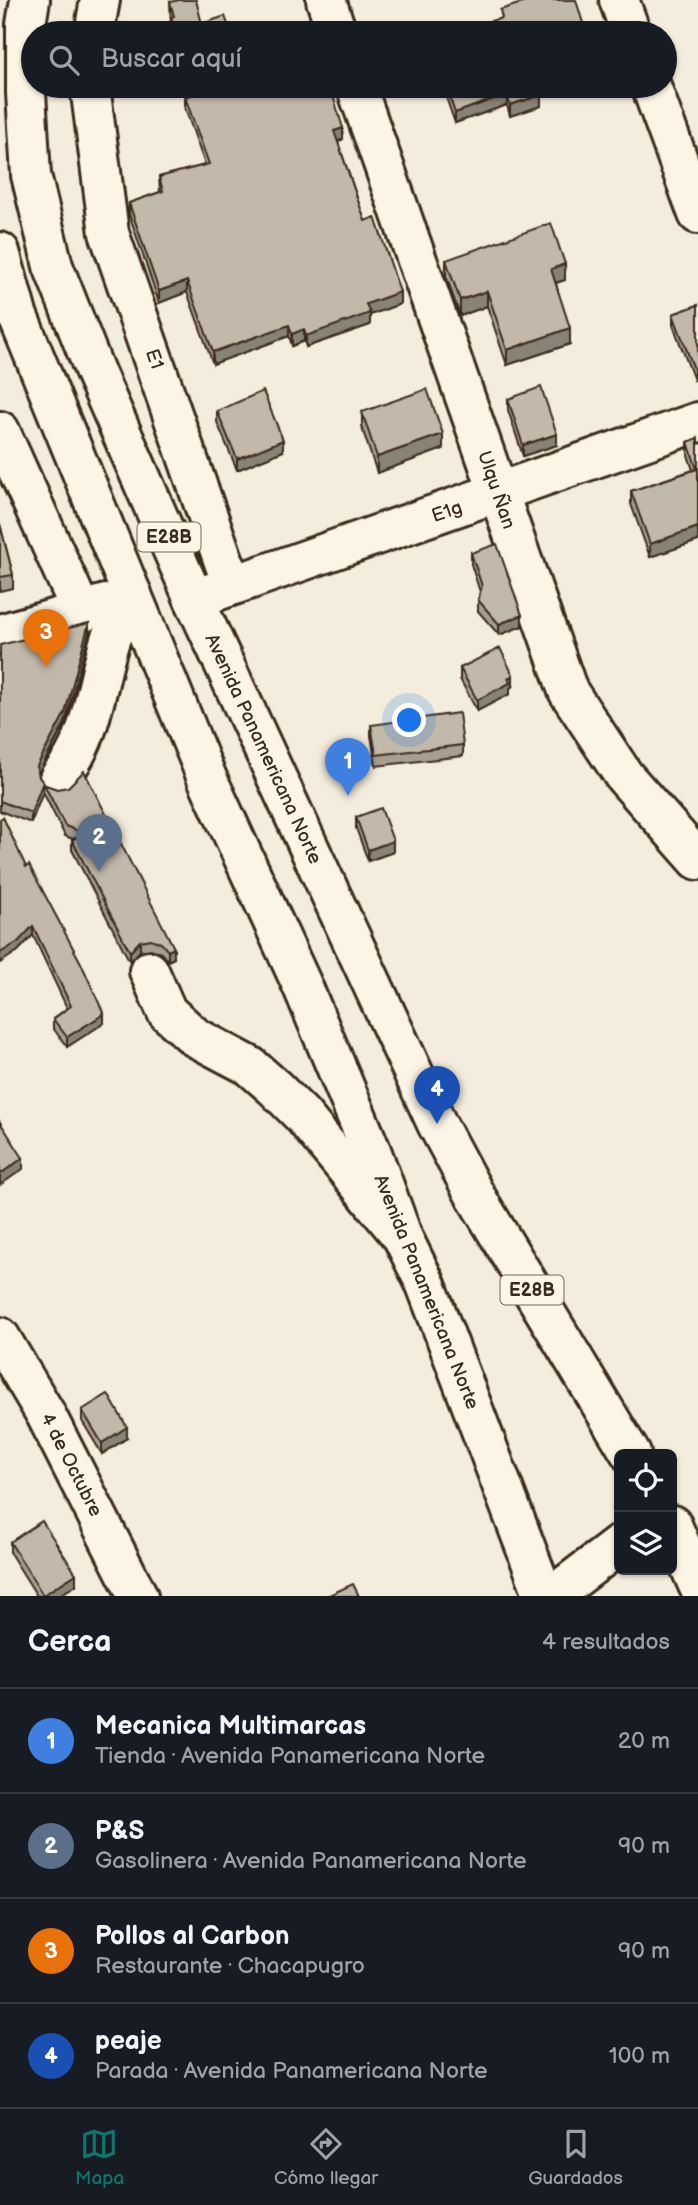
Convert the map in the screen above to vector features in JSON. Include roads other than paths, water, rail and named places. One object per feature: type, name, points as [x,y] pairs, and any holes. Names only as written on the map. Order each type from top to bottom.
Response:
[{"type":"main road","name":"Avenida Panamericana Norte","points":[[26,21],[30,0]]},
{"type":"main road","points":[[96,21],[100,0]]},
{"type":"main road","points":[[326,0],[334,21]]},
{"type":"main road","points":[[619,0],[627,21]]},
{"type":"main road","name":"Avenida Panamericana Norte","points":[[26,98],[32,175],[53,266],[95,372],[194,599],[437,1124],[477,1197],[628,1449]]},
{"type":"main road","name":"E1","points":[[92,98],[109,233],[225,565],[235,584]]},
{"type":"main road","name":"Ulqu Ñan","points":[[360,98],[497,495],[568,691],[624,776],[698,860]]},
{"type":"main road","points":[[655,98],[698,214]]},
{"type":"main road","name":"Avenida Panamericana Norte","points":[[0,252],[17,314],[207,778],[302,985],[372,1153],[403,1238],[426,1285],[544,1596]]},
{"type":"main road","name":"E1g","points":[[235,584],[497,495],[698,422]]},
{"type":"main road","points":[[0,431],[82,613]]},
{"type":"main road","points":[[194,599],[235,584]]},
{"type":"main road","points":[[0,634],[82,613],[132,594]]},
{"type":"main road","points":[[59,778],[75,760],[97,701],[110,641],[132,594]]},
{"type":"main road","points":[[149,971],[167,1012],[195,1037],[250,1066],[275,1088],[302,1115],[403,1238]]},
{"type":"main road","name":"4 de Octubre","points":[[0,1337],[45,1413],[138,1596]]},
{"type":"main road","points":[[677,1537],[698,1585]]},
{"type":"main road","points":[[552,1596],[614,1549]]},
{"type":"place","name":"Pollos al Carbon","points":[[46,667]]},
{"type":"place","name":"Mecanica Multimarcas","points":[[348,796]]},
{"type":"place","name":"P&S","points":[[99,872]]},
{"type":"place","name":"peaje","points":[[437,1124]]}]
